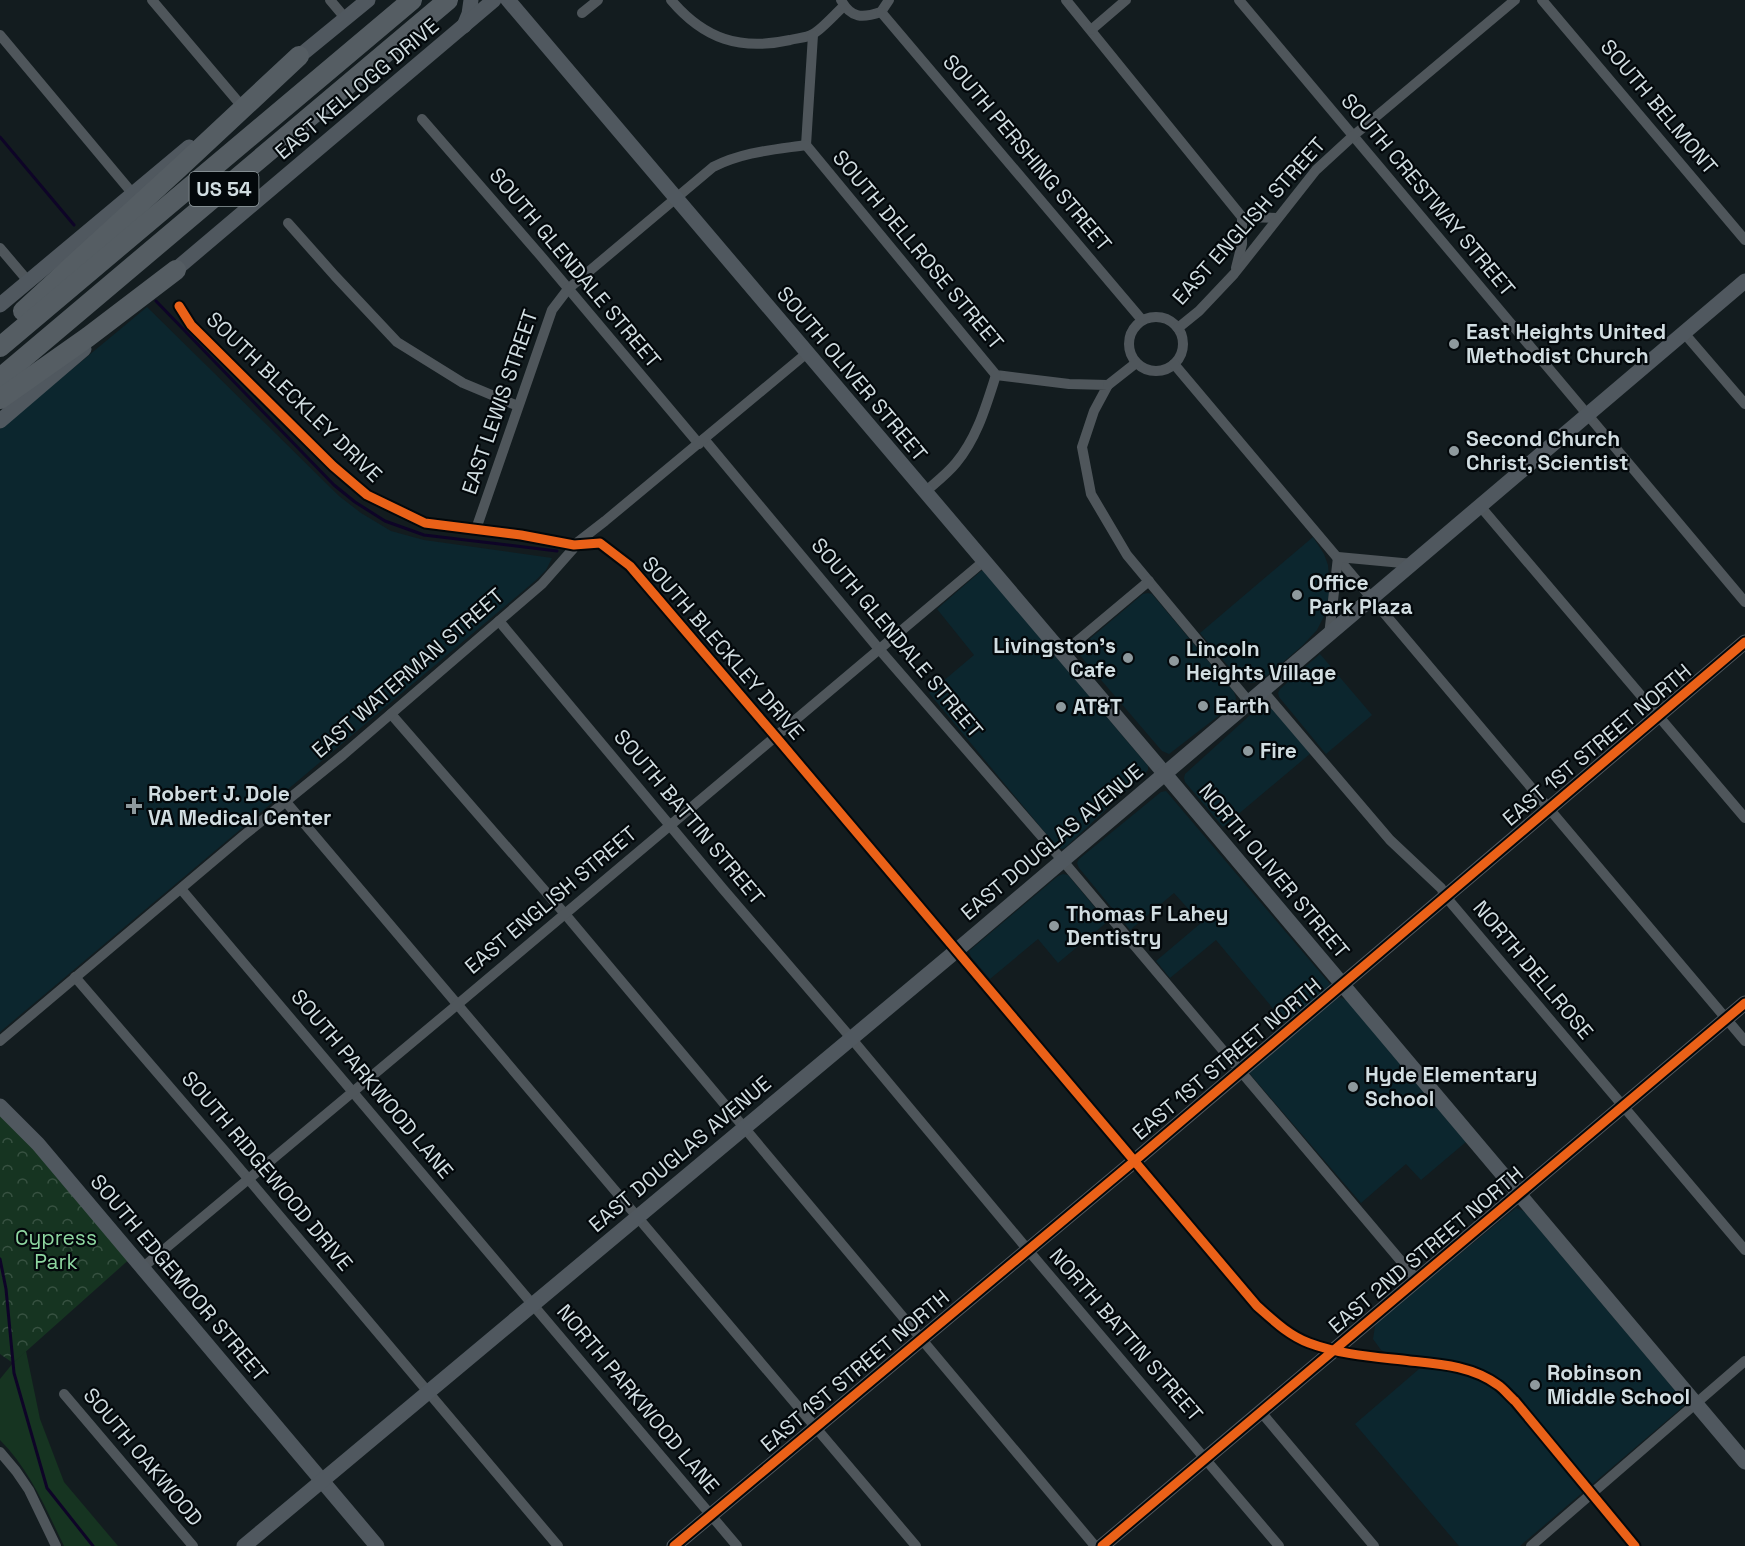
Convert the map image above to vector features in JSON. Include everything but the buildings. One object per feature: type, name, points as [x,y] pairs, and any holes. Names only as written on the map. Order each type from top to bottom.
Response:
[{"type":"highway","name":"US 54","points":[[0,347],[412,0]]},
{"type":"highway","name":"US 54","points":[[0,378],[448,0]]},
{"type":"highway","points":[[0,333],[299,56]]},
{"type":"highway","points":[[0,399],[88,337],[176,270]]},
{"type":"main road","points":[[0,305],[368,0]]},
{"type":"main road","points":[[464,26],[470,14],[471,0]]},
{"type":"main road","name":"EAST KELLOGG DRIVE","points":[[0,421],[494,0]]},
{"type":"main road","name":"SOUTH OLIVER STREET","points":[[508,0],[1165,774]]},
{"type":"main road","name":"EAST DOUGLAS AVENUE","points":[[244,1546],[1063,861],[1745,281]]},
{"type":"main road","name":"EAST 1ST STREET NORTH","points":[[674,1546],[1134,1162],[1745,642]]},
{"type":"main road","name":"NORTH OLIVER STREET","points":[[1165,774],[1745,1462]]},
{"type":"main road","name":"EAST 2ND STREET NORTH","points":[[1102,1546],[1745,1003]]},
{"type":"main road","name":"SOUTH EDGEMOOR STREET","points":[[0,1106],[38,1144],[377,1546]]},
{"type":"street","points":[[152,0],[240,104]]},
{"type":"street","points":[[330,0],[346,19]]},
{"type":"street","points":[[582,13],[598,0]]},
{"type":"street","points":[[671,0],[692,22],[713,35],[733,42],[773,44],[813,34],[842,3],[850,12],[867,17],[882,12],[889,0]]},
{"type":"street","points":[[1066,0],[1242,217],[1242,244],[1234,274]]},
{"type":"street","points":[[1090,30],[1126,0]]},
{"type":"street","name":"SOUTH CRESTWAY STREET","points":[[1239,0],[1745,602]]},
{"type":"street","name":"EAST ENGLISH STREET","points":[[1178,328],[1199,311],[1234,274],[1316,170],[1353,136],[1515,0]]},
{"type":"street","name":"SOUTH BELMONT","points":[[1542,0],[1745,240]]},
{"type":"street","name":"SOUTH PERSHING STREET","points":[[882,12],[1142,320]]},
{"type":"street","name":"SOUTH DELLROSE STREET","points":[[813,34],[806,145],[996,375],[1069,384],[1108,385]]},
{"type":"street","points":[[0,35],[133,194]]},
{"type":"street","name":"SOUTH GLENDALE STREET","points":[[422,119],[1063,861],[1417,1281]]},
{"type":"street","name":"EAST LEWIS STREET","points":[[477,529],[552,310],[568,289],[713,167],[729,159],[753,152],[806,145]]},
{"type":"street","points":[[1242,217],[1277,218]]},
{"type":"street","points":[[288,223],[397,342],[463,383],[518,406]]},
{"type":"street","points":[[0,248],[28,281]]},
{"type":"street","name":"SOUTH BLECKLEY DRIVE","points":[[179,306],[191,325],[333,466],[367,495],[425,523],[521,535],[574,545],[600,543],[630,566],[1257,1306],[1282,1329],[1308,1343],[1375,1357],[1457,1366],[1498,1385],[1515,1401],[1635,1546]]},
{"type":"street","points":[[1154,317],[1163,318],[1178,328],[1183,339],[1183,348],[1174,364],[1162,371],[1153,371],[1144,369],[1136,363],[1129,349],[1129,340],[1132,331],[1142,320],[1154,317]]},
{"type":"street","points":[[1684,333],[1745,404]]},
{"type":"street","name":"EAST WATERMAN STREET","points":[[0,1041],[391,714],[542,584],[574,545],[807,353]]},
{"type":"street","points":[[1136,363],[1108,385],[1094,411],[1082,447],[1090,494],[1127,555],[1250,703]]},
{"type":"street","points":[[1174,364],[1745,1041]]},
{"type":"street","points":[[925,492],[955,465],[971,441],[986,407],[996,375]]},
{"type":"street","points":[[1480,506],[1745,818]]},
{"type":"street","points":[[1338,557],[1413,564]]},
{"type":"street","points":[[1329,635],[1338,557]]},
{"type":"street","name":"EAST ENGLISH STREET","points":[[142,1268],[984,561]]},
{"type":"street","points":[[1063,653],[1149,581]]},
{"type":"street","name":"SOUTH BATTIN STREET","points":[[499,621],[850,1038]]},
{"type":"street","name":"NORTH DELLROSE","points":[[1263,691],[1390,840],[1441,888],[1446,897],[1745,1250]]},
{"type":"street","points":[[391,714],[565,914],[1095,1546]]},
{"type":"street","points":[[286,802],[916,1546]]},
{"type":"street","name":"SOUTH PARKWOOD LANE","points":[[181,889],[532,1304]]},
{"type":"street","name":"SOUTH RIDGEWOOD DRIVE","points":[[75,977],[558,1546]]},
{"type":"street","name":"NORTH BATTIN STREET","points":[[850,1038],[1279,1546]]},
{"type":"street","name":"NORTH PARKWOOD LANE","points":[[532,1304],[737,1546]]},
{"type":"street","points":[[1531,1546],[1745,1361]]},
{"type":"street","name":"SOUTH OAKWOOD","points":[[64,1394],[193,1546]]},
{"type":"street","points":[[1261,1412],[1374,1546]]},
{"type":"street","points":[[0,1452],[29,1490],[56,1546]]},
{"type":"shaded area","name":"Robert J. Dole VA Medical Center","points":[[147,307],[339,496],[361,513],[391,531],[424,540],[552,558],[546,570],[535,581],[0,1032],[0,429]]},
{"type":"shaded area","points":[[1313,537],[1328,565],[1330,590],[1324,616],[1317,630],[1262,680],[1251,683],[1242,679],[1200,633]]},
{"type":"shaded area","points":[[981,571],[984,571],[1148,766],[1145,773],[1063,849],[1058,848],[929,693],[974,655],[937,609]]},
{"type":"shaded area","points":[[1143,594],[1152,594],[1234,692],[1236,698],[1235,703],[1169,754],[1162,751],[1078,653],[1079,648]]},
{"type":"shaded area","points":[[1320,654],[1372,715],[1326,754],[1278,693]]},
{"type":"shaded area","points":[[1265,708],[1272,709],[1311,753],[1223,827],[1185,782],[1185,774],[1249,716]]},
{"type":"shaded area","points":[[1166,791],[1330,984],[1329,988],[1285,1023],[1216,940],[1170,978],[1156,961],[1201,923],[1174,893],[1130,930],[1079,868],[1077,863],[1079,859],[1161,792]]},
{"type":"shaded area","points":[[1063,874],[1068,875],[1107,922],[1058,963],[1038,939],[990,979],[971,957],[969,951]]},
{"type":"shaded area","points":[[1340,997],[1348,1001],[1466,1142],[1421,1180],[1406,1164],[1361,1203],[1250,1074],[1250,1070],[1334,999]]},
{"type":"shaded area","name":"Robinson Middle School","points":[[1516,1208],[1524,1211],[1685,1402],[1685,1405],[1520,1546],[1459,1546],[1355,1424],[1419,1369],[1429,1357],[1387,1353],[1381,1350],[1373,1339],[1378,1321]]},
{"type":"green space","name":"Cypress Park","points":[[0,1111],[133,1256],[13,1363],[0,1354]]},
{"type":"green space","points":[[26,1351],[40,1419],[64,1482],[118,1546],[64,1546],[29,1477],[0,1440],[0,1379]]},
{"type":"waterway","points":[[0,137],[74,225]]},
{"type":"waterway","points":[[156,301],[334,485],[385,521],[424,535],[557,551]]},
{"type":"waterway","points":[[0,1259],[6,1289],[14,1373],[47,1488],[93,1546]]},
{"type":"cycle path","points":[[179,306],[191,325],[333,466],[367,495],[425,523],[521,535],[574,545],[600,543],[630,566],[1257,1306],[1294,1336],[1321,1347],[1359,1355],[1456,1367],[1488,1379],[1515,1401],[1635,1546]]},
{"type":"cycle path","points":[[674,1546],[1138,1158],[1745,642]]},
{"type":"cycle path","points":[[1102,1546],[1745,1003]]},
{"type":"place","name":"East Heights United Methodist Church","points":[[1454,344]]},
{"type":"place","name":"Second Church Christ, Scientist","points":[[1454,451]]},
{"type":"place","name":"Office Park Plaza","points":[[1297,595]]},
{"type":"place","name":"Livingston's Cafe","points":[[1128,658]]},
{"type":"place","name":"Lincoln Heights Village","points":[[1174,661]]},
{"type":"place","name":"Earth","points":[[1203,706]]},
{"type":"place","name":"AT&T","points":[[1061,707]]},
{"type":"place","name":"Fire","points":[[1248,751]]},
{"type":"place","name":"Robert J. Dole VA Medical Center","points":[[134,806]]},
{"type":"place","name":"Thomas F Lahey Dentistry","points":[[1054,926]]},
{"type":"place","name":"Hyde Elementary School","points":[[1353,1087]]},
{"type":"place","name":"Robinson Middle School","points":[[1535,1385]]}]
